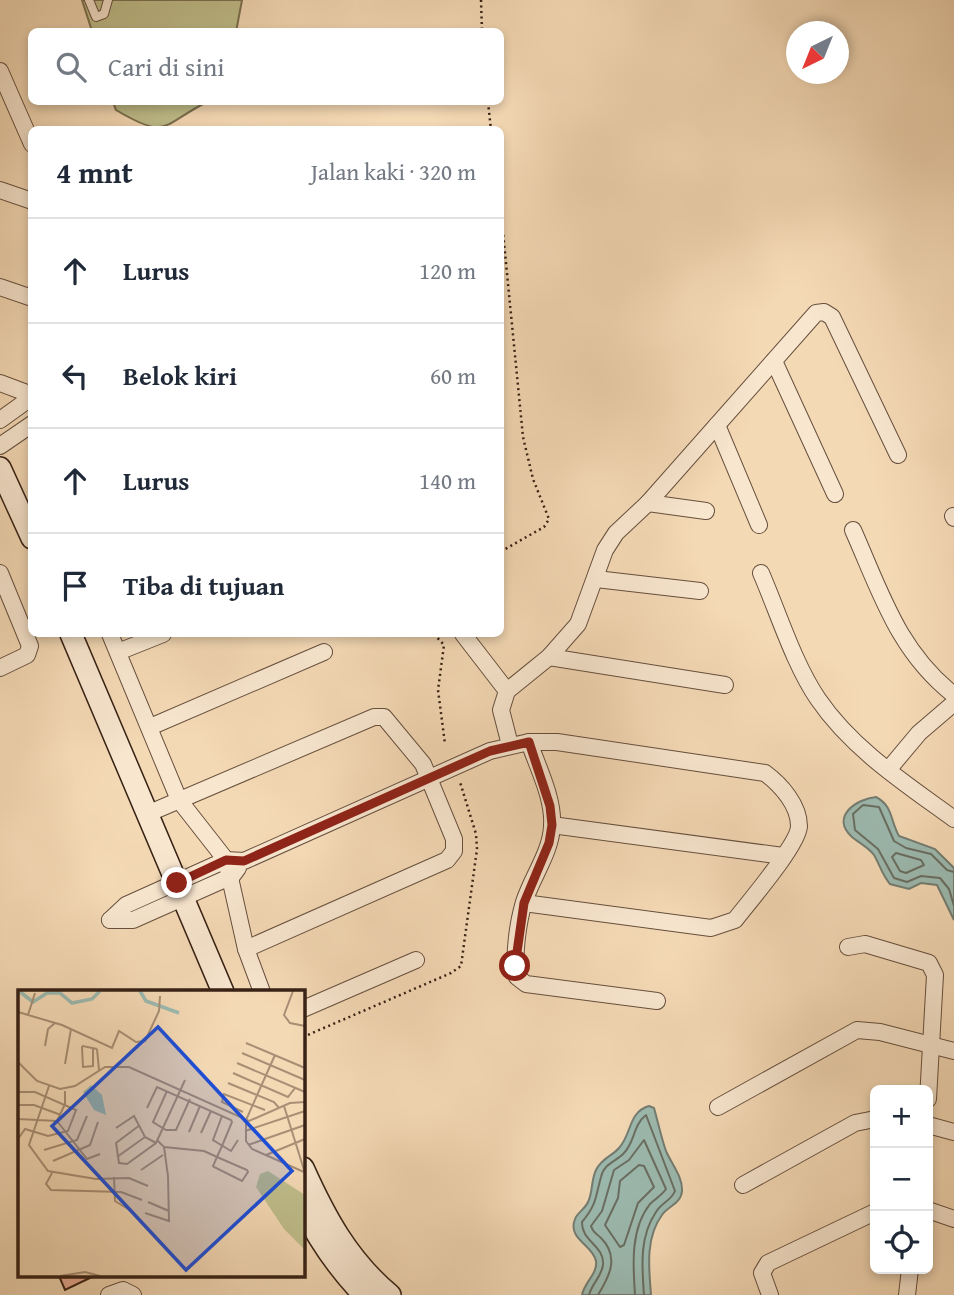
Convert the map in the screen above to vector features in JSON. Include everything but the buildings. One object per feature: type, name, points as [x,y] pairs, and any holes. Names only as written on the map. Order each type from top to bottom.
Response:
[{"type":"street","points":[[0,71],[28,135]]},
{"type":"street","points":[[0,190],[28,200]]},
{"type":"street","points":[[0,287],[28,297]]},
{"type":"street","points":[[510,746],[501,710],[507,691],[549,657],[578,624],[606,550],[617,533],[648,503],[816,313],[824,312],[832,317],[898,455]]},
{"type":"street","points":[[774,361],[835,494]]},
{"type":"street","points":[[0,383],[28,394]]},
{"type":"street","points":[[0,420],[28,399]]},
{"type":"street","points":[[717,425],[759,525]]},
{"type":"street","points":[[0,446],[28,427]]},
{"type":"street","points":[[0,468],[28,529]]},
{"type":"street","points":[[648,503],[706,511]]},
{"type":"street","points":[[853,530],[903,642],[938,682],[954,695]]},
{"type":"street","points":[[0,573],[30,646],[27,655],[0,668]]},
{"type":"street","points":[[761,573],[817,698],[842,729],[888,771],[954,819]]},
{"type":"street","points":[[596,579],[700,591]]},
{"type":"street","points":[[72,637],[222,990]]},
{"type":"street","points":[[111,637],[180,800],[229,868],[246,948],[261,990]]},
{"type":"street","points":[[118,652],[156,637]]},
{"type":"street","points":[[465,637],[507,691]]},
{"type":"street","points":[[149,727],[324,652]]},
{"type":"street","points":[[549,657],[725,685]]},
{"type":"street","points":[[888,771],[919,733],[954,703]]},
{"type":"street","points":[[147,814],[374,717],[384,717],[422,764],[454,839],[454,851],[447,860],[246,948]]},
{"type":"street","points":[[180,890],[429,779],[510,746],[529,742],[557,742],[765,773],[780,784],[797,814],[799,829],[783,856],[735,920],[724,926],[711,928],[524,903]]},
{"type":"street","points":[[529,742],[550,806],[552,825],[549,843],[524,903],[515,966],[517,977],[526,984],[657,1001]]},
{"type":"street","points":[[552,825],[783,856]]},
{"type":"street","points":[[848,947],[865,944],[929,963],[935,975],[929,1085]]},
{"type":"street","points":[[304,1009],[416,960]]},
{"type":"street","points":[[718,1107],[858,1030],[880,1032],[954,1051]]},
{"type":"street","points":[[743,1185],[855,1123],[870,1120]]},
{"type":"street","points":[[933,1126],[954,1132]]},
{"type":"street","points":[[304,1170],[338,1238],[353,1258],[390,1295]]},
{"type":"street","points":[[304,1210],[316,1236],[339,1269],[364,1295]]},
{"type":"street","points":[[931,1211],[954,1219]]},
{"type":"street","points":[[770,1295],[762,1273],[768,1264],[870,1214]]},
{"type":"street","points":[[907,1295],[909,1274]]},
{"type":"street","points":[[109,1295],[123,1290],[133,1295]]},
{"type":"lane","points":[[89,0],[96,17],[104,14],[108,0]]},
{"type":"path","points":[[481,0],[482,28]]},
{"type":"path","points":[[488,105],[491,126]]},
{"type":"path","points":[[504,243],[523,438],[533,479],[549,519],[544,527],[504,550]]},
{"type":"path","points":[[437,637],[444,645],[438,690],[445,744]]},
{"type":"path","points":[[304,1037],[451,973],[461,966],[478,849],[460,782]]},
{"type":"shaded area","points":[[82,0],[242,0],[237,28],[91,28]]},
{"type":"shaded area","points":[[114,105],[201,105],[164,126],[146,125],[116,110]]},
{"type":"water","points":[[876,797],[888,809],[899,836],[935,849],[954,868],[954,920],[937,885],[921,883],[909,889],[890,884],[874,855],[846,830],[844,823],[848,810],[861,801]]},
{"type":"water","points":[[649,1106],[654,1108],[664,1146],[682,1186],[679,1199],[662,1215],[653,1234],[649,1254],[651,1295],[582,1295],[595,1270],[596,1261],[574,1232],[575,1219],[588,1202],[598,1166],[623,1142],[637,1113]]},
{"type":"route","points":[[177,883],[226,860],[244,861],[490,751],[529,742],[550,806],[552,825],[549,843],[524,903],[515,966]]}]
